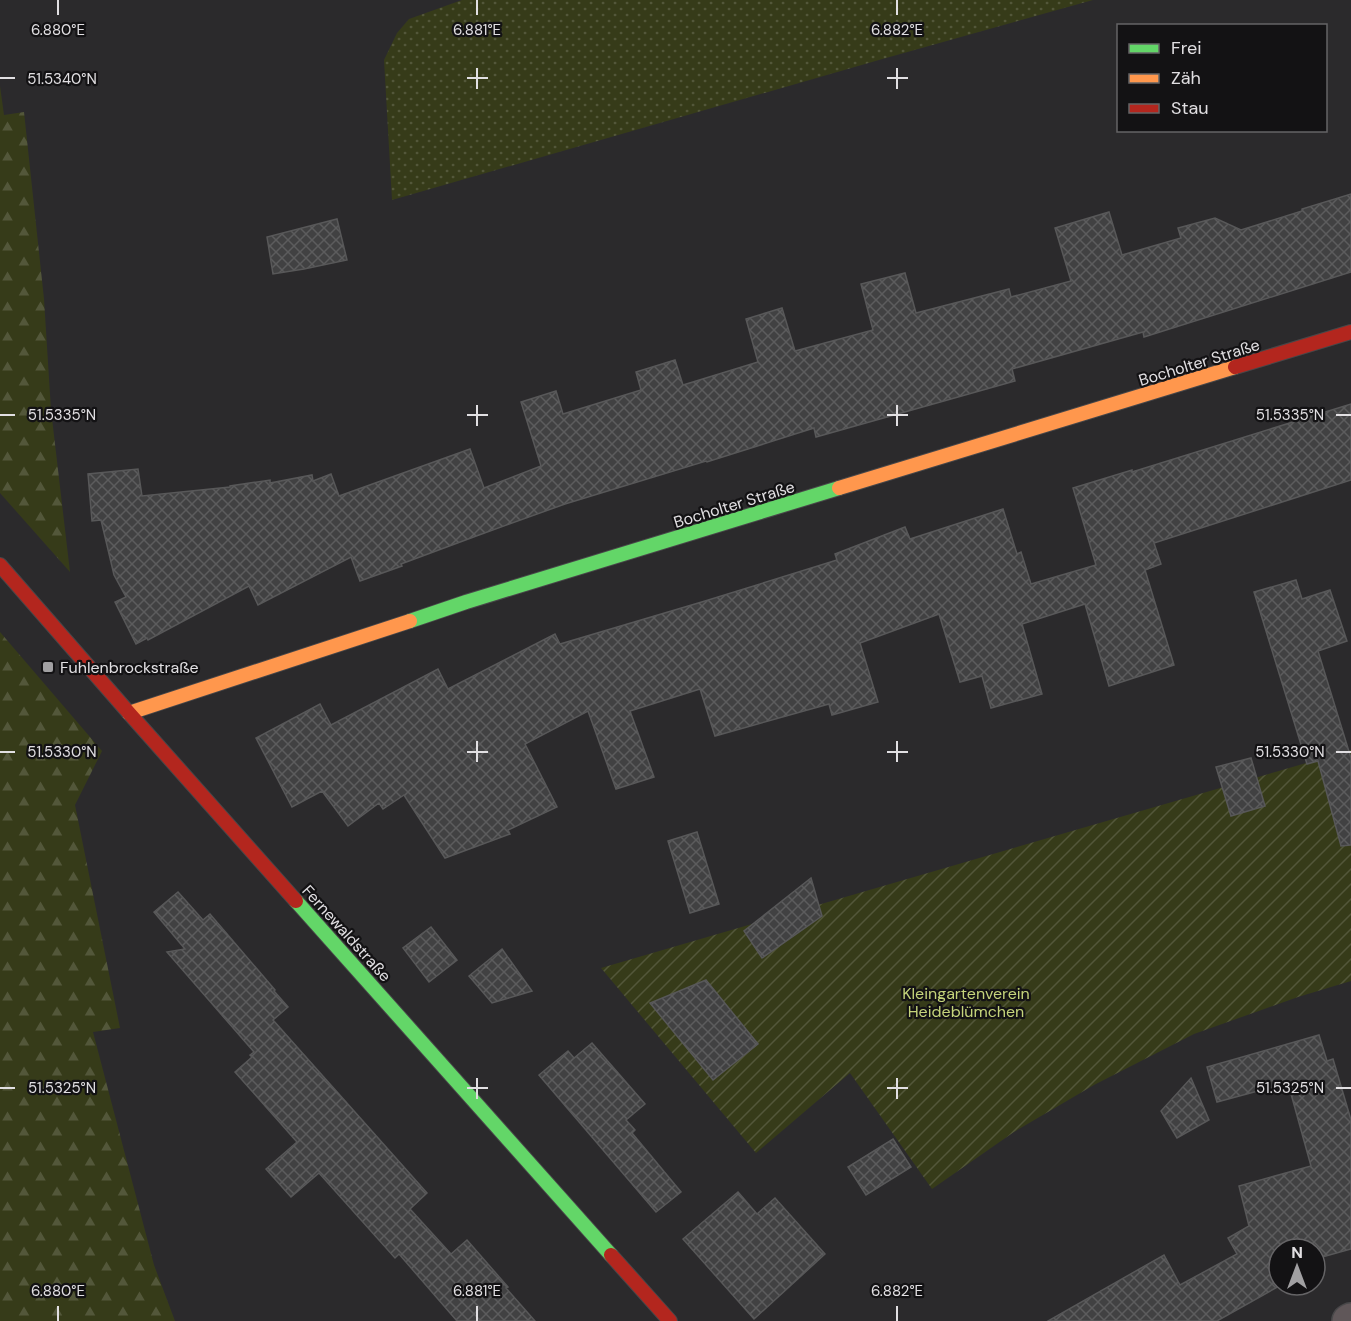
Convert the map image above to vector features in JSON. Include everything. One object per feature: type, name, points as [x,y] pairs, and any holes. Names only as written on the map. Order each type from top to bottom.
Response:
[{"type":"street","name":"Bocholter Straße","points":[[129,712],[466,602],[1351,332]]},
{"type":"street","name":"Fernewaldstraße","points":[[0,565],[670,1321]]},
{"type":"green space","points":[[462,0],[1093,0],[392,200],[384,60],[397,33],[409,19]]},
{"type":"green space","points":[[0,86],[4,115],[24,112],[44,299],[51,410],[70,572],[0,493]]},
{"type":"green space","points":[[0,632],[102,751],[75,805],[120,1028],[93,1032],[154,1265],[175,1321],[0,1321]]},
{"type":"green space","name":"Kleingartenverein Heideblümchen","points":[[1351,750],[1351,981],[1194,1034],[1094,1085],[1014,1132],[932,1189],[850,1073],[756,1153],[601,968]]},
{"type":"building","points":[[1351,194],[1351,272],[1144,337],[1143,332],[1012,369],[1015,381],[816,437],[814,428],[565,504],[360,581],[351,557],[258,605],[249,586],[148,640],[147,638],[136,644],[115,602],[126,597],[114,575],[101,520],[92,521],[88,474],[138,469],[142,496],[230,487],[270,480],[270,483],[312,475],[313,481],[331,474],[339,496],[470,449],[484,488],[541,466],[521,402],[556,391],[563,414],[641,390],[636,372],[675,360],[683,385],[758,362],[746,319],[782,308],[795,351],[873,330],[861,284],[905,273],[916,313],[1009,289],[1011,297],[1071,281],[1055,228],[1109,212],[1122,255],[1181,238],[1178,228],[1215,218],[1241,230]]},
{"type":"building","points":[[337,219],[347,260],[273,274],[267,237]]},
{"type":"building","points":[[1351,404],[1351,480],[1154,543],[1161,564],[1145,570],[1174,665],[1109,686],[1085,604],[1022,624],[1042,694],[991,708],[982,676],[960,682],[939,614],[860,643],[878,702],[832,715],[829,704],[715,736],[700,689],[630,711],[654,777],[616,789],[588,711],[525,744],[557,807],[508,830],[510,834],[445,858],[404,795],[383,809],[379,803],[348,826],[322,791],[292,807],[256,738],[320,704],[331,725],[438,669],[448,689],[555,634],[560,644],[705,601],[837,560],[835,554],[905,527],[910,539],[1003,509],[1017,554],[1021,552],[1031,584],[1096,565],[1073,488]]},
{"type":"building","points":[[1296,580],[1302,599],[1330,590],[1347,641],[1318,651],[1351,758],[1351,845],[1341,846],[1318,761],[1307,764],[1254,592]]},
{"type":"building","points":[[1251,758],[1265,806],[1231,816],[1216,767]]},
{"type":"building","points":[[697,832],[719,904],[690,913],[668,841]]},
{"type":"building","points":[[811,878],[822,916],[762,958],[744,931]]},
{"type":"building","points":[[178,892],[203,920],[210,914],[275,990],[288,1007],[273,1020],[427,1193],[410,1209],[451,1254],[467,1240],[535,1321],[457,1321],[399,1254],[395,1258],[319,1173],[291,1197],[266,1169],[297,1142],[235,1072],[252,1057],[250,1055],[254,1052],[167,952],[185,949],[154,912]]},
{"type":"building","points":[[431,927],[457,960],[429,982],[403,948]]},
{"type":"building","points":[[502,949],[532,991],[492,1003],[469,976]]},
{"type":"building","points":[[706,980],[758,1044],[713,1080],[650,1003]]},
{"type":"building","points":[[1319,1035],[1327,1061],[1333,1059],[1351,1120],[1351,1249],[1327,1256],[1327,1237],[1267,1237],[1267,1293],[1217,1321],[1048,1321],[1164,1255],[1180,1285],[1237,1254],[1228,1238],[1249,1226],[1239,1186],[1311,1166],[1288,1083],[1217,1102],[1207,1067]]},
{"type":"building","points":[[592,1043],[645,1104],[626,1120],[635,1130],[632,1133],[681,1192],[656,1212],[539,1075],[568,1051],[574,1058]]},
{"type":"building","points":[[1191,1078],[1209,1120],[1177,1138],[1161,1111]]},
{"type":"building","points":[[893,1139],[911,1167],[866,1195],[848,1167]]},
{"type":"building","points":[[738,1192],[757,1214],[775,1198],[825,1254],[754,1319],[683,1239]]},
{"type":"traffic: fast","points":[[410,621],[839,488]]},
{"type":"traffic: fast","points":[[296,901],[611,1255]]},
{"type":"traffic: slow","points":[[839,488],[1235,367]]},
{"type":"traffic: slow","points":[[129,713],[410,621]]},
{"type":"traffic: jam","points":[[1235,367],[1351,332]]},
{"type":"traffic: jam","points":[[0,565],[296,901]]},
{"type":"traffic: jam","points":[[611,1255],[670,1321]]},
{"type":"place","name":"Fuhlenbrockstraße","points":[[48,667]]}]
